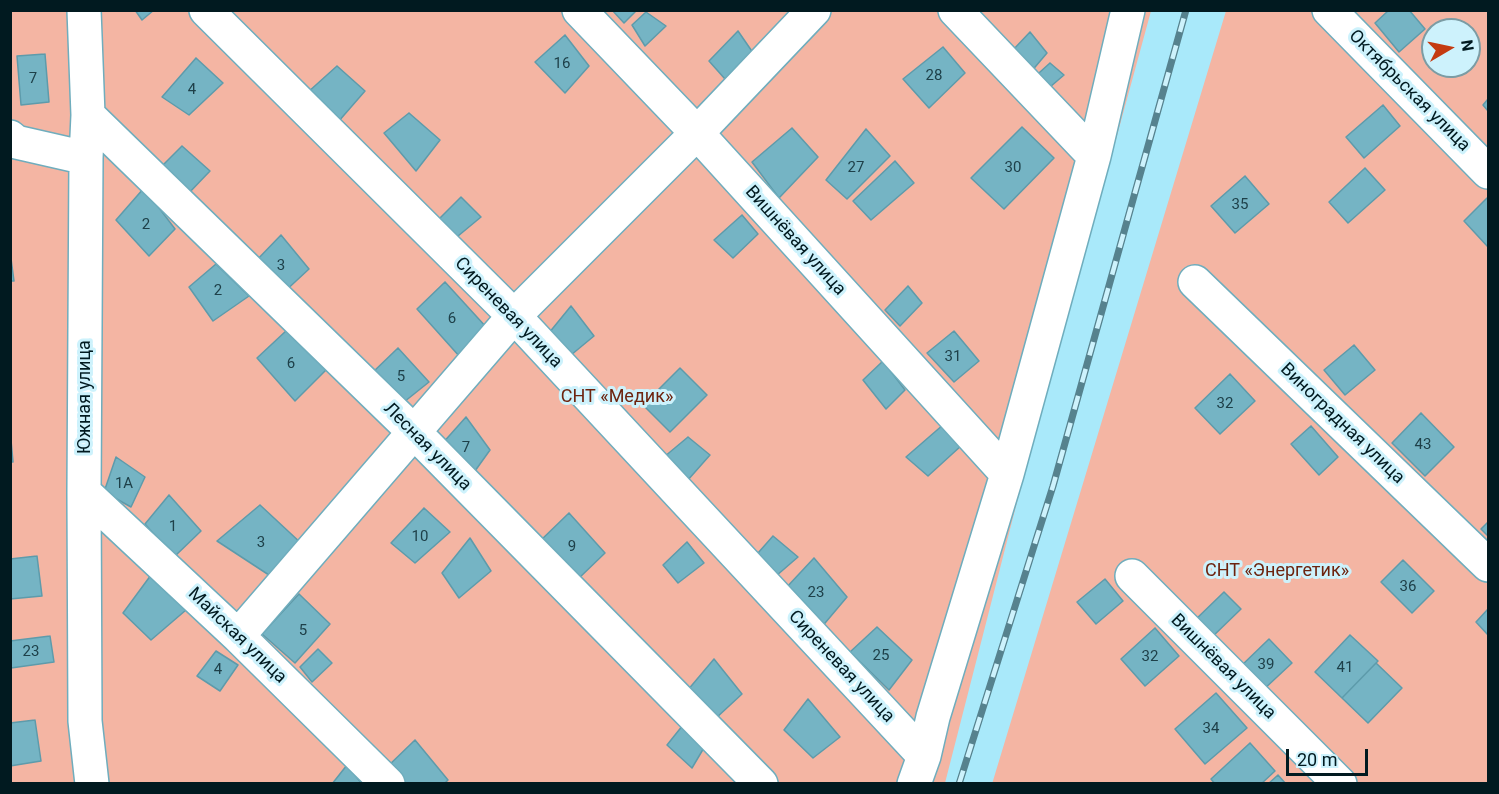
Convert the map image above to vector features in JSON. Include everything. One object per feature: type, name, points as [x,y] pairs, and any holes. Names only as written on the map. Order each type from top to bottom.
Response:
[{"type":"street","name":"Южная улица","points":[[84,10],[88,115],[84,492],[85,722],[92,783]]},
{"type":"street","name":"Сиреневая улица","points":[[206,10],[514,316],[919,770]]},
{"type":"street","name":"Вишнёвая улица","points":[[579,10],[697,133],[1007,474]]},
{"type":"street","points":[[238,636],[514,316],[697,133],[814,10]]},
{"type":"street","points":[[955,10],[1094,156]]},
{"type":"street","points":[[919,770],[1007,474],[1094,156],[1128,10]]},
{"type":"street","name":"Октябрьская улица","points":[[1329,10],[1488,172]]},
{"type":"street","name":"Лесная улица","points":[[88,115],[415,433],[761,783]]},
{"type":"street","points":[[10,136],[16,142],[86,158]]},
{"type":"street","name":"Виноградная улица","points":[[1195,282],[1488,565]]},
{"type":"street","name":"Майская улица","points":[[84,492],[238,636],[388,783]]},
{"type":"street","name":"Вишнёвая улица","points":[[1132,576],[1340,783]]},
{"type":"green space","name":"СНТ «Медик»","points":[[10,11],[1151,11],[1016,506],[945,783],[11,783]]},
{"type":"green space","name":"СНТ «Энергетик»","points":[[1226,11],[1488,11],[1488,783],[992,784]]},
{"type":"building","points":[[135,10],[154,10],[142,20]]},
{"type":"building","points":[[612,10],[637,10],[624,23]]},
{"type":"building","points":[[1389,10],[1409,10],[1421,24],[1421,33],[1399,52],[1375,23]]},
{"type":"building","points":[[646,12],[666,26],[645,46],[632,25]]},
{"type":"building","points":[[738,31],[758,60],[733,88],[709,61]]},
{"type":"building","points":[[1030,32],[1047,53],[1030,73],[1012,51]]},
{"type":"building","points":[[565,35],[589,66],[565,93],[535,62]]},
{"type":"building","points":[[943,47],[965,73],[929,108],[903,79]]},
{"type":"building","points":[[45,54],[49,102],[21,105],[17,56]]},
{"type":"building","points":[[196,58],[223,83],[189,115],[162,97]]},
{"type":"building","points":[[1050,63],[1064,75],[1043,93],[1030,81]]},
{"type":"building","points":[[337,66],[365,91],[338,122],[307,93]]},
{"type":"building","points":[[1488,99],[1488,111],[1483,105]]},
{"type":"building","points":[[1383,105],[1400,126],[1364,158],[1346,137]]},
{"type":"building","points":[[409,113],[440,140],[416,171],[384,133]]},
{"type":"building","points":[[1022,127],[1054,158],[1004,209],[971,178]]},
{"type":"building","points":[[792,128],[818,157],[779,198],[752,162]]},
{"type":"building","points":[[866,129],[890,156],[847,199],[826,180]]},
{"type":"building","points":[[182,146],[210,171],[186,196],[158,170]]},
{"type":"building","points":[[895,161],[914,183],[871,220],[853,201]]},
{"type":"building","points":[[1365,168],[1385,190],[1348,223],[1329,202]]},
{"type":"building","points":[[1245,176],[1269,204],[1235,233],[1211,206]]},
{"type":"building","points":[[144,188],[175,229],[149,256],[116,220]]},
{"type":"building","points":[[461,197],[481,217],[452,241],[435,223]]},
{"type":"building","points":[[1488,199],[1488,247],[1464,221]]},
{"type":"building","points":[[742,215],[758,234],[733,258],[714,240]]},
{"type":"building","points":[[281,235],[309,269],[282,294],[253,264]]},
{"type":"building","points":[[10,251],[14,281],[10,281]]},
{"type":"building","points":[[216,264],[249,296],[213,321],[189,287]]},
{"type":"building","points":[[445,282],[487,328],[460,357],[417,309]]},
{"type":"building","points":[[908,286],[922,303],[900,326],[885,310]]},
{"type":"building","points":[[571,306],[594,336],[565,360],[544,339]]},
{"type":"building","points":[[287,330],[326,370],[295,401],[257,358]]},
{"type":"building","points":[[954,331],[979,361],[954,382],[927,353]]},
{"type":"building","points":[[1354,345],[1375,370],[1345,395],[1324,370]]},
{"type":"building","points":[[398,348],[429,382],[404,402],[372,373]]},
{"type":"building","points":[[883,361],[905,390],[886,409],[863,380]]},
{"type":"building","points":[[680,368],[707,395],[670,432],[643,405]]},
{"type":"building","points":[[1230,374],[1255,401],[1220,434],[1195,408]]},
{"type":"building","points":[[1421,413],[1454,447],[1425,476],[1392,443]]},
{"type":"building","points":[[466,417],[490,450],[470,478],[441,445]]},
{"type":"building","points":[[944,424],[962,445],[928,476],[906,457]]},
{"type":"building","points":[[1311,426],[1338,457],[1319,475],[1291,444]]},
{"type":"building","points":[[10,429],[13,462],[10,462]]},
{"type":"building","points":[[688,437],[710,455],[687,481],[664,457]]},
{"type":"building","points":[[116,457],[145,477],[131,507],[104,492]]},
{"type":"building","points":[[169,495],[201,531],[174,557],[145,524]]},
{"type":"building","points":[[260,505],[303,545],[272,577],[217,541]]},
{"type":"building","points":[[424,508],[450,532],[415,563],[391,543]]},
{"type":"building","points":[[569,513],[605,553],[577,580],[539,542]]},
{"type":"building","points":[[1488,522],[1488,536],[1481,529]]},
{"type":"building","points":[[773,536],[798,557],[776,576],[758,553]]},
{"type":"building","points":[[470,538],[491,571],[459,598],[442,573]]},
{"type":"building","points":[[687,542],[704,563],[678,583],[663,565]]},
{"type":"building","points":[[37,556],[42,596],[10,599],[10,559]]},
{"type":"building","points":[[814,558],[847,597],[820,629],[785,589]]},
{"type":"building","points":[[1403,560],[1434,591],[1412,613],[1381,582]]},
{"type":"building","points":[[151,575],[186,610],[151,640],[123,613]]},
{"type":"building","points":[[1105,579],[1123,601],[1096,624],[1077,602]]},
{"type":"building","points":[[1224,592],[1241,609],[1209,640],[1192,623]]},
{"type":"building","points":[[299,594],[330,624],[295,663],[262,634]]},
{"type":"building","points":[[1488,609],[1488,635],[1476,622]]},
{"type":"building","points":[[877,627],[912,660],[889,690],[850,652]]},
{"type":"building","points":[[1155,628],[1179,656],[1145,686],[1121,659]]},
{"type":"building","points":[[1350,635],[1378,661],[1342,698],[1315,672]]},
{"type":"building","points":[[50,636],[54,662],[11,668],[10,641]]},
{"type":"building","points":[[1269,639],[1292,663],[1262,691],[1240,667]]},
{"type":"building","points":[[318,649],[332,663],[312,682],[300,667]]},
{"type":"building","points":[[216,651],[238,665],[220,691],[197,676]]},
{"type":"building","points":[[714,659],[742,694],[715,719],[687,691]]},
{"type":"building","points":[[1376,663],[1402,688],[1368,723],[1342,698]]},
{"type":"building","points":[[1216,693],[1247,728],[1205,764],[1175,729]]},
{"type":"building","points":[[808,699],[840,737],[813,758],[784,730]]},
{"type":"building","points":[[35,720],[41,761],[10,766],[10,723]]},
{"type":"building","points":[[683,725],[705,746],[692,768],[667,745]]},
{"type":"building","points":[[415,740],[448,780],[444,784],[401,784],[385,769]]},
{"type":"building","points":[[1250,743],[1275,771],[1261,784],[1215,784],[1211,779]]},
{"type":"building","points":[[347,765],[362,784],[332,784]]},
{"type":"building","points":[[1278,775],[1286,784],[1268,784]]},
{"type":"railway","points":[[959,784],[1053,486],[1186,10]]}]
